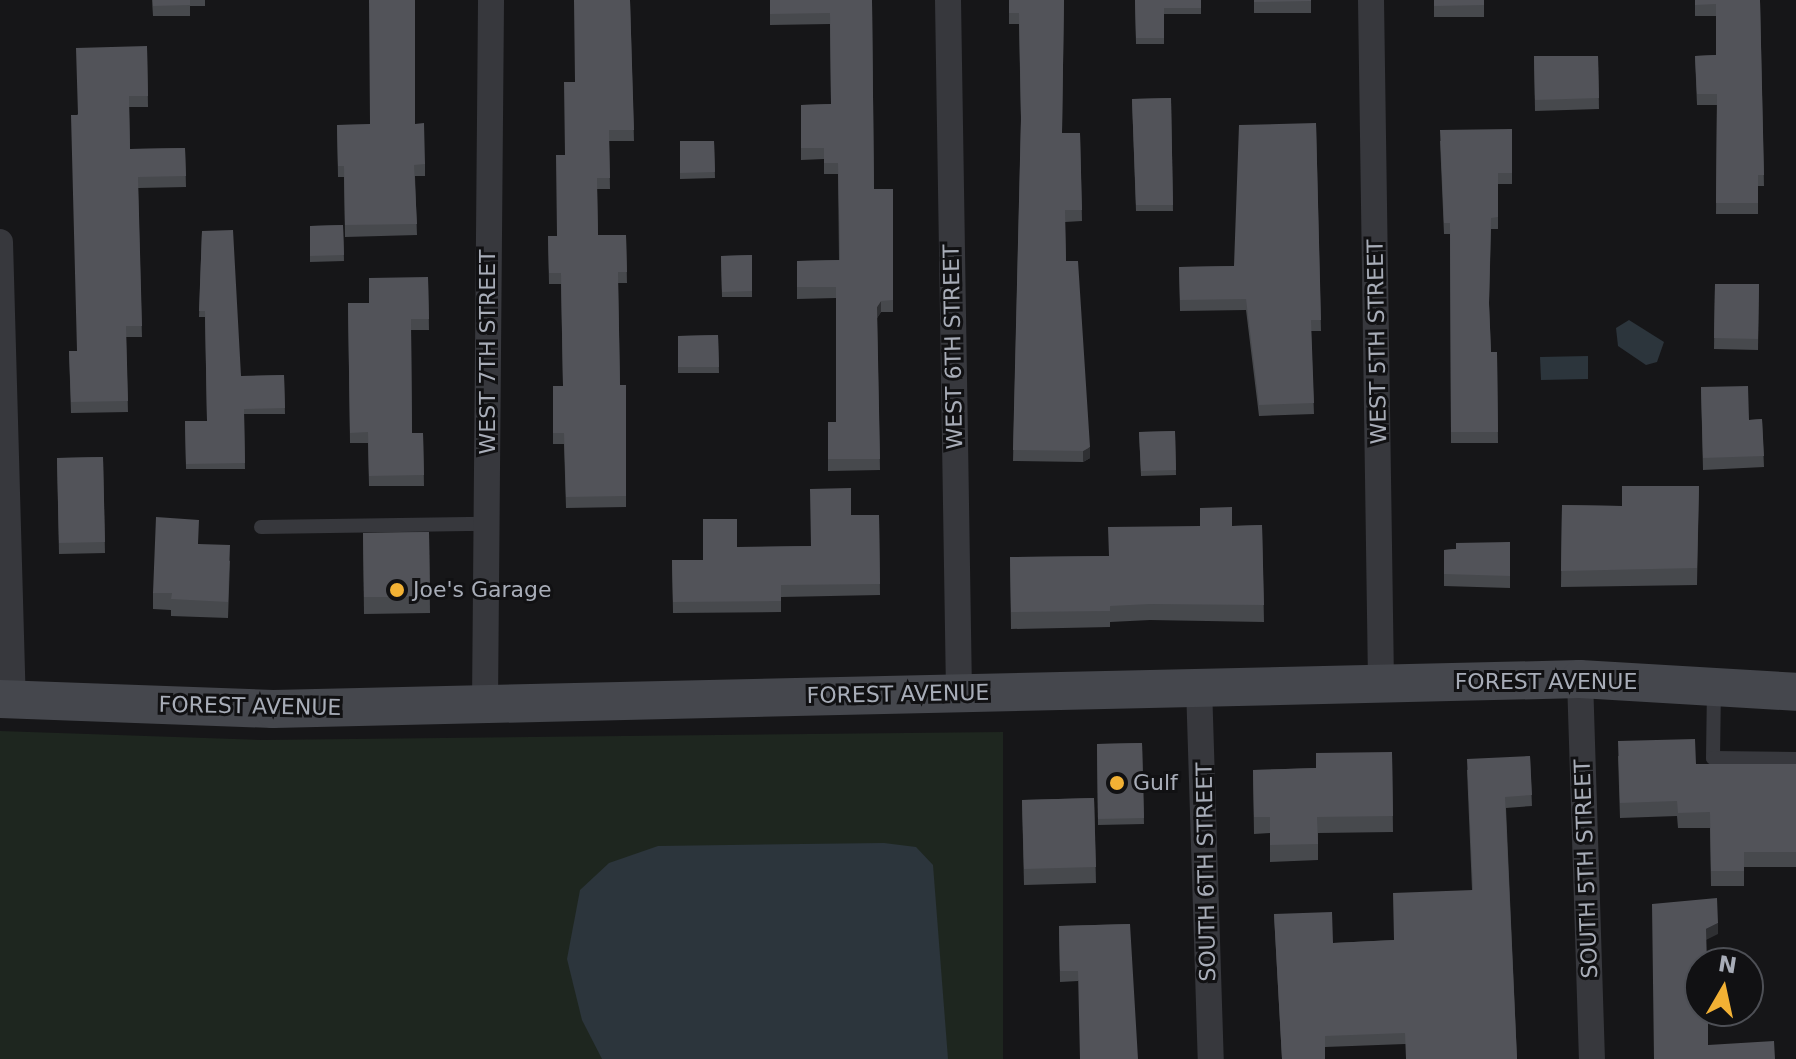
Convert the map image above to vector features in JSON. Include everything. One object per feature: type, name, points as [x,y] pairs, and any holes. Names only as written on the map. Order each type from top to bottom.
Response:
[{"type":"main road","name":"FOREST AVENUE","points":[[6,699],[273,709],[1580,679],[1796,692]]},
{"type":"street","name":"WEST 7TH STREET","points":[[485,704],[491,0]]},
{"type":"street","name":"WEST 6TH STREET","points":[[948,0],[959,693]]},
{"type":"street","name":"WEST 5TH STREET","points":[[1371,0],[1381,684]]},
{"type":"street","points":[[0,242],[6,699]]},
{"type":"street","name":"SOUTH 5TH STREET","points":[[1580,679],[1592,1059]]},
{"type":"street","name":"SOUTH 6TH STREET","points":[[1199,686],[1211,1059]]},
{"type":"lane","points":[[261,527],[486,524]]},
{"type":"lane","points":[[1714,687],[1713,758],[1796,759]]},
{"type":"shaded area","points":[[1629,320],[1664,342],[1657,362],[1646,365],[1618,346],[1616,328]]},
{"type":"shaded area","points":[[1588,356],[1588,379],[1541,380],[1540,357]]},
{"type":"shaded area","points":[[0,731],[262,740],[1003,732],[1003,1059],[0,1059]]},
{"type":"shaded area","points":[[884,843],[916,847],[933,865],[948,1059],[602,1059],[582,1020],[567,959],[580,890],[609,863],[658,846]]},
{"type":"building","points":[[153,0],[190,0],[190,5],[153,6]]},
{"type":"building","points":[[369,0],[415,0],[415,124],[424,123],[425,164],[414,165],[417,224],[345,225],[344,166],[338,166],[337,125],[370,124]]},
{"type":"building","points":[[574,0],[630,0],[634,130],[609,130],[610,178],[597,178],[598,235],[626,235],[627,272],[618,272],[620,385],[626,385],[626,496],[566,497],[564,433],[553,433],[553,386],[563,386],[561,273],[549,273],[548,236],[557,236],[556,155],[565,155],[564,82],[575,82]]},
{"type":"building","points":[[770,0],[872,0],[874,189],[893,189],[893,300],[881,301],[877,307],[880,459],[828,459],[828,422],[836,422],[836,287],[797,287],[797,261],[840,260],[838,163],[824,163],[824,148],[801,148],[801,105],[831,104],[830,13],[770,14]]},
{"type":"building","points":[[1009,0],[1064,0],[1062,133],[1080,133],[1082,210],[1065,210],[1066,261],[1078,261],[1090,447],[1083,451],[1013,450],[1021,117],[1019,13],[1009,13]]},
{"type":"building","points":[[1135,0],[1201,0],[1201,8],[1164,8],[1164,38],[1136,38]]},
{"type":"building","points":[[1311,0],[1311,1],[1254,2]]},
{"type":"building","points":[[1434,0],[1484,0],[1484,5],[1434,6]]},
{"type":"building","points":[[1695,0],[1760,0],[1764,175],[1758,175],[1758,203],[1716,203],[1717,94],[1697,94],[1695,56],[1716,55],[1716,4],[1695,5]]},
{"type":"building","points":[[147,46],[148,96],[129,96],[130,149],[185,148],[186,176],[138,177],[142,326],[126,326],[128,401],[71,402],[69,351],[77,351],[71,115],[78,115],[76,48]]},
{"type":"building","points":[[1534,56],[1598,56],[1599,98],[1535,100]]},
{"type":"building","points":[[1171,98],[1173,205],[1136,205],[1132,99]]},
{"type":"building","points":[[1316,123],[1321,320],[1311,320],[1314,403],[1259,405],[1246,299],[1180,300],[1179,267],[1234,266],[1239,125]]},
{"type":"building","points":[[1512,129],[1512,173],[1498,173],[1498,217],[1491,218],[1489,302],[1491,352],[1497,352],[1498,432],[1451,432],[1450,223],[1444,223],[1440,130]]},
{"type":"building","points":[[680,141],[714,141],[715,172],[680,173]]},
{"type":"building","points":[[343,225],[344,255],[310,256],[310,226]]},
{"type":"building","points":[[233,230],[241,376],[284,375],[285,408],[244,409],[245,463],[186,464],[185,421],[207,421],[205,311],[199,311],[202,231]]},
{"type":"building","points":[[752,255],[752,291],[722,292],[721,256]]},
{"type":"building","points":[[428,277],[429,319],[411,319],[412,433],[423,433],[424,475],[369,476],[368,432],[350,433],[348,303],[369,303],[369,278]]},
{"type":"building","points":[[1715,284],[1759,284],[1758,339],[1714,338]]},
{"type":"building","points":[[718,335],[719,367],[678,367],[678,336]]},
{"type":"building","points":[[1748,386],[1749,420],[1762,419],[1764,456],[1703,458],[1701,387]]},
{"type":"building","points":[[1175,431],[1176,470],[1141,471],[1139,432]]},
{"type":"building","points":[[103,457],[105,542],[59,543],[57,458]]},
{"type":"building","points":[[1622,486],[1699,486],[1697,568],[1561,571],[1562,505],[1622,506]]},
{"type":"building","points":[[851,488],[851,515],[879,515],[880,584],[781,585],[781,601],[673,602],[672,560],[703,560],[703,519],[737,519],[737,547],[811,546],[810,489]]},
{"type":"building","points":[[1232,507],[1232,526],[1262,525],[1264,605],[1150,604],[1110,606],[1110,611],[1011,612],[1010,557],[1109,556],[1108,527],[1200,526],[1200,508]]},
{"type":"building","points":[[156,517],[199,520],[198,544],[230,545],[228,602],[171,599],[172,593],[153,593]]},
{"type":"building","name":"Joe's Garage","points":[[429,532],[430,597],[364,597],[363,533]]},
{"type":"building","points":[[1510,542],[1510,576],[1444,574],[1444,550],[1456,549],[1456,543]]},
{"type":"building","points":[[1695,739],[1696,764],[1796,764],[1796,852],[1744,852],[1744,871],[1711,871],[1710,812],[1678,813],[1677,801],[1620,803],[1618,741]]},
{"type":"building","points":[[1142,743],[1144,818],[1098,819],[1097,744]]},
{"type":"building","points":[[1392,752],[1393,816],[1317,817],[1318,844],[1270,845],[1270,817],[1254,817],[1253,770],[1316,768],[1316,753]]},
{"type":"building","points":[[1530,756],[1532,795],[1505,797],[1517,1059],[1406,1059],[1405,1033],[1325,1036],[1325,1059],[1282,1059],[1274,914],[1332,912],[1333,943],[1394,940],[1393,893],[1473,890],[1467,759]]},
{"type":"building","points":[[1094,798],[1096,867],[1024,869],[1022,800]]},
{"type":"building","points":[[1717,898],[1718,923],[1706,929],[1707,947],[1684,947],[1684,1027],[1708,1027],[1708,1045],[1774,1041],[1775,1059],[1654,1059],[1652,904]]},
{"type":"building","points":[[1130,924],[1138,1059],[1080,1059],[1078,971],[1060,971],[1059,926]]},
{"type":"place","name":"Joe's Garage","points":[[397,590]]},
{"type":"place","name":"Gulf","points":[[1117,783]]}]
